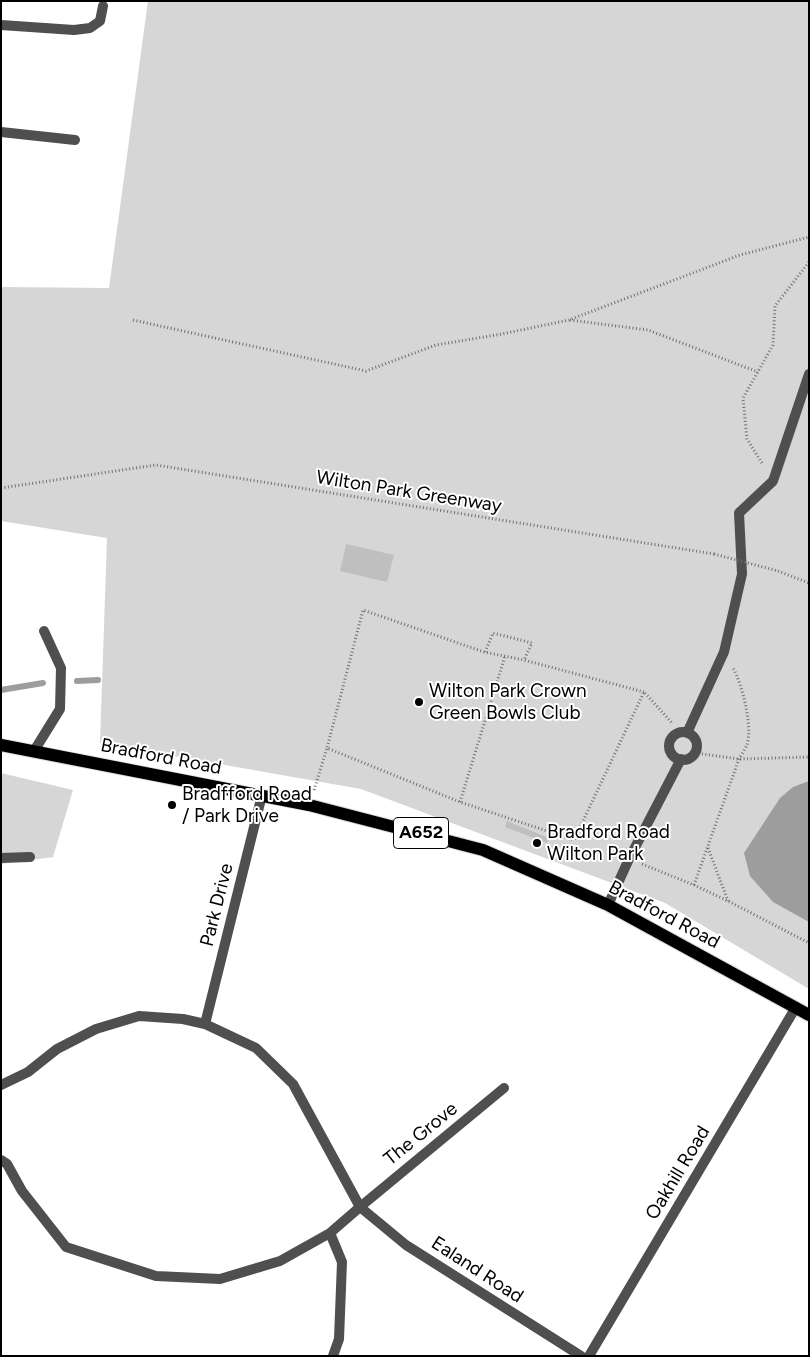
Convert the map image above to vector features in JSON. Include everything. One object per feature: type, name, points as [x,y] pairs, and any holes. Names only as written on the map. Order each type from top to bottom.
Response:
[{"type":"main road","name":"Bradford Road","points":[[1,745],[309,805],[483,850],[608,905],[809,1015]]},
{"type":"street","points":[[1,24],[74,30],[90,28],[100,21],[103,6]]},
{"type":"street","points":[[1,132],[75,140]]},
{"type":"street","points":[[684,733],[696,741],[695,753],[689,758],[681,760],[673,756],[669,744],[673,737],[684,733],[724,652],[742,574],[739,513],[773,481],[809,374]]},
{"type":"street","points":[[34,751],[60,709],[61,668],[44,631]]},
{"type":"street","points":[[608,905],[629,859],[681,760]]},
{"type":"street","name":"Park Drive","points":[[205,1024],[262,795]]},
{"type":"street","points":[[1,858],[30,857]]},
{"type":"street","name":"Oakhill Road","points":[[589,1356],[796,1007]]},
{"type":"street","points":[[1,1085],[28,1072],[58,1050],[96,1029],[139,1016],[183,1019],[205,1024],[256,1048],[293,1084],[360,1207]]},
{"type":"street","name":"The Grove","points":[[1,1160],[6,1164],[22,1191],[66,1247],[156,1276],[220,1280],[280,1261],[330,1233],[504,1088]]},
{"type":"street","name":"Ealand Road","points":[[360,1207],[406,1245],[581,1356]]},
{"type":"street","points":[[330,1233],[342,1262],[339,1339],[333,1356]]},
{"type":"path","points":[[134,320],[366,371],[436,345],[569,320],[740,255],[809,237]]},
{"type":"path","points":[[773,481],[747,439],[744,398],[773,345],[775,306],[809,262]]},
{"type":"path","points":[[569,320],[648,330],[758,372]]},
{"type":"path","name":"Wilton Park Greenway","points":[[1,488],[156,466],[714,554],[778,571],[809,583]]},
{"type":"path","points":[[309,805],[327,748],[363,610],[484,652],[524,660],[644,692],[684,733]]},
{"type":"path","points":[[484,652],[493,633],[532,643],[524,660]]},
{"type":"path","points":[[694,885],[747,743],[748,715],[738,677],[724,652]]},
{"type":"path","points":[[460,802],[505,656]]},
{"type":"path","points":[[327,748],[460,802],[574,840],[644,692]]},
{"type":"path","points":[[695,753],[740,759],[809,757]]},
{"type":"path","points":[[708,848],[728,900]]},
{"type":"path","points":[[629,859],[728,900],[809,943]]},
{"type":"shaded area","points":[[148,1],[809,1],[809,989],[665,903],[361,789],[100,743],[107,538],[1,521],[1,287],[109,288]]},
{"type":"shaded area","points":[[1,773],[73,790],[53,857],[1,864]]},
{"type":"shaded area","points":[[809,781],[809,922],[773,902],[750,876],[744,853],[780,798],[793,787]]},
{"type":"building","points":[[346,544],[394,555],[387,582],[340,571]]},
{"type":"building","points":[[507,821],[549,838],[547,843],[505,827]]},
{"type":"waterway","points":[[77,681],[98,680]]},
{"type":"waterway","points":[[1,690],[43,683]]},
{"type":"place","name":"Wilton Park Crown Green Bowls Club","points":[[419,702]]},
{"type":"place","name":"Bradfford Road / Park Drive","points":[[172,805]]},
{"type":"place","name":"Bradford Road Wilton Park","points":[[537,843]]}]
